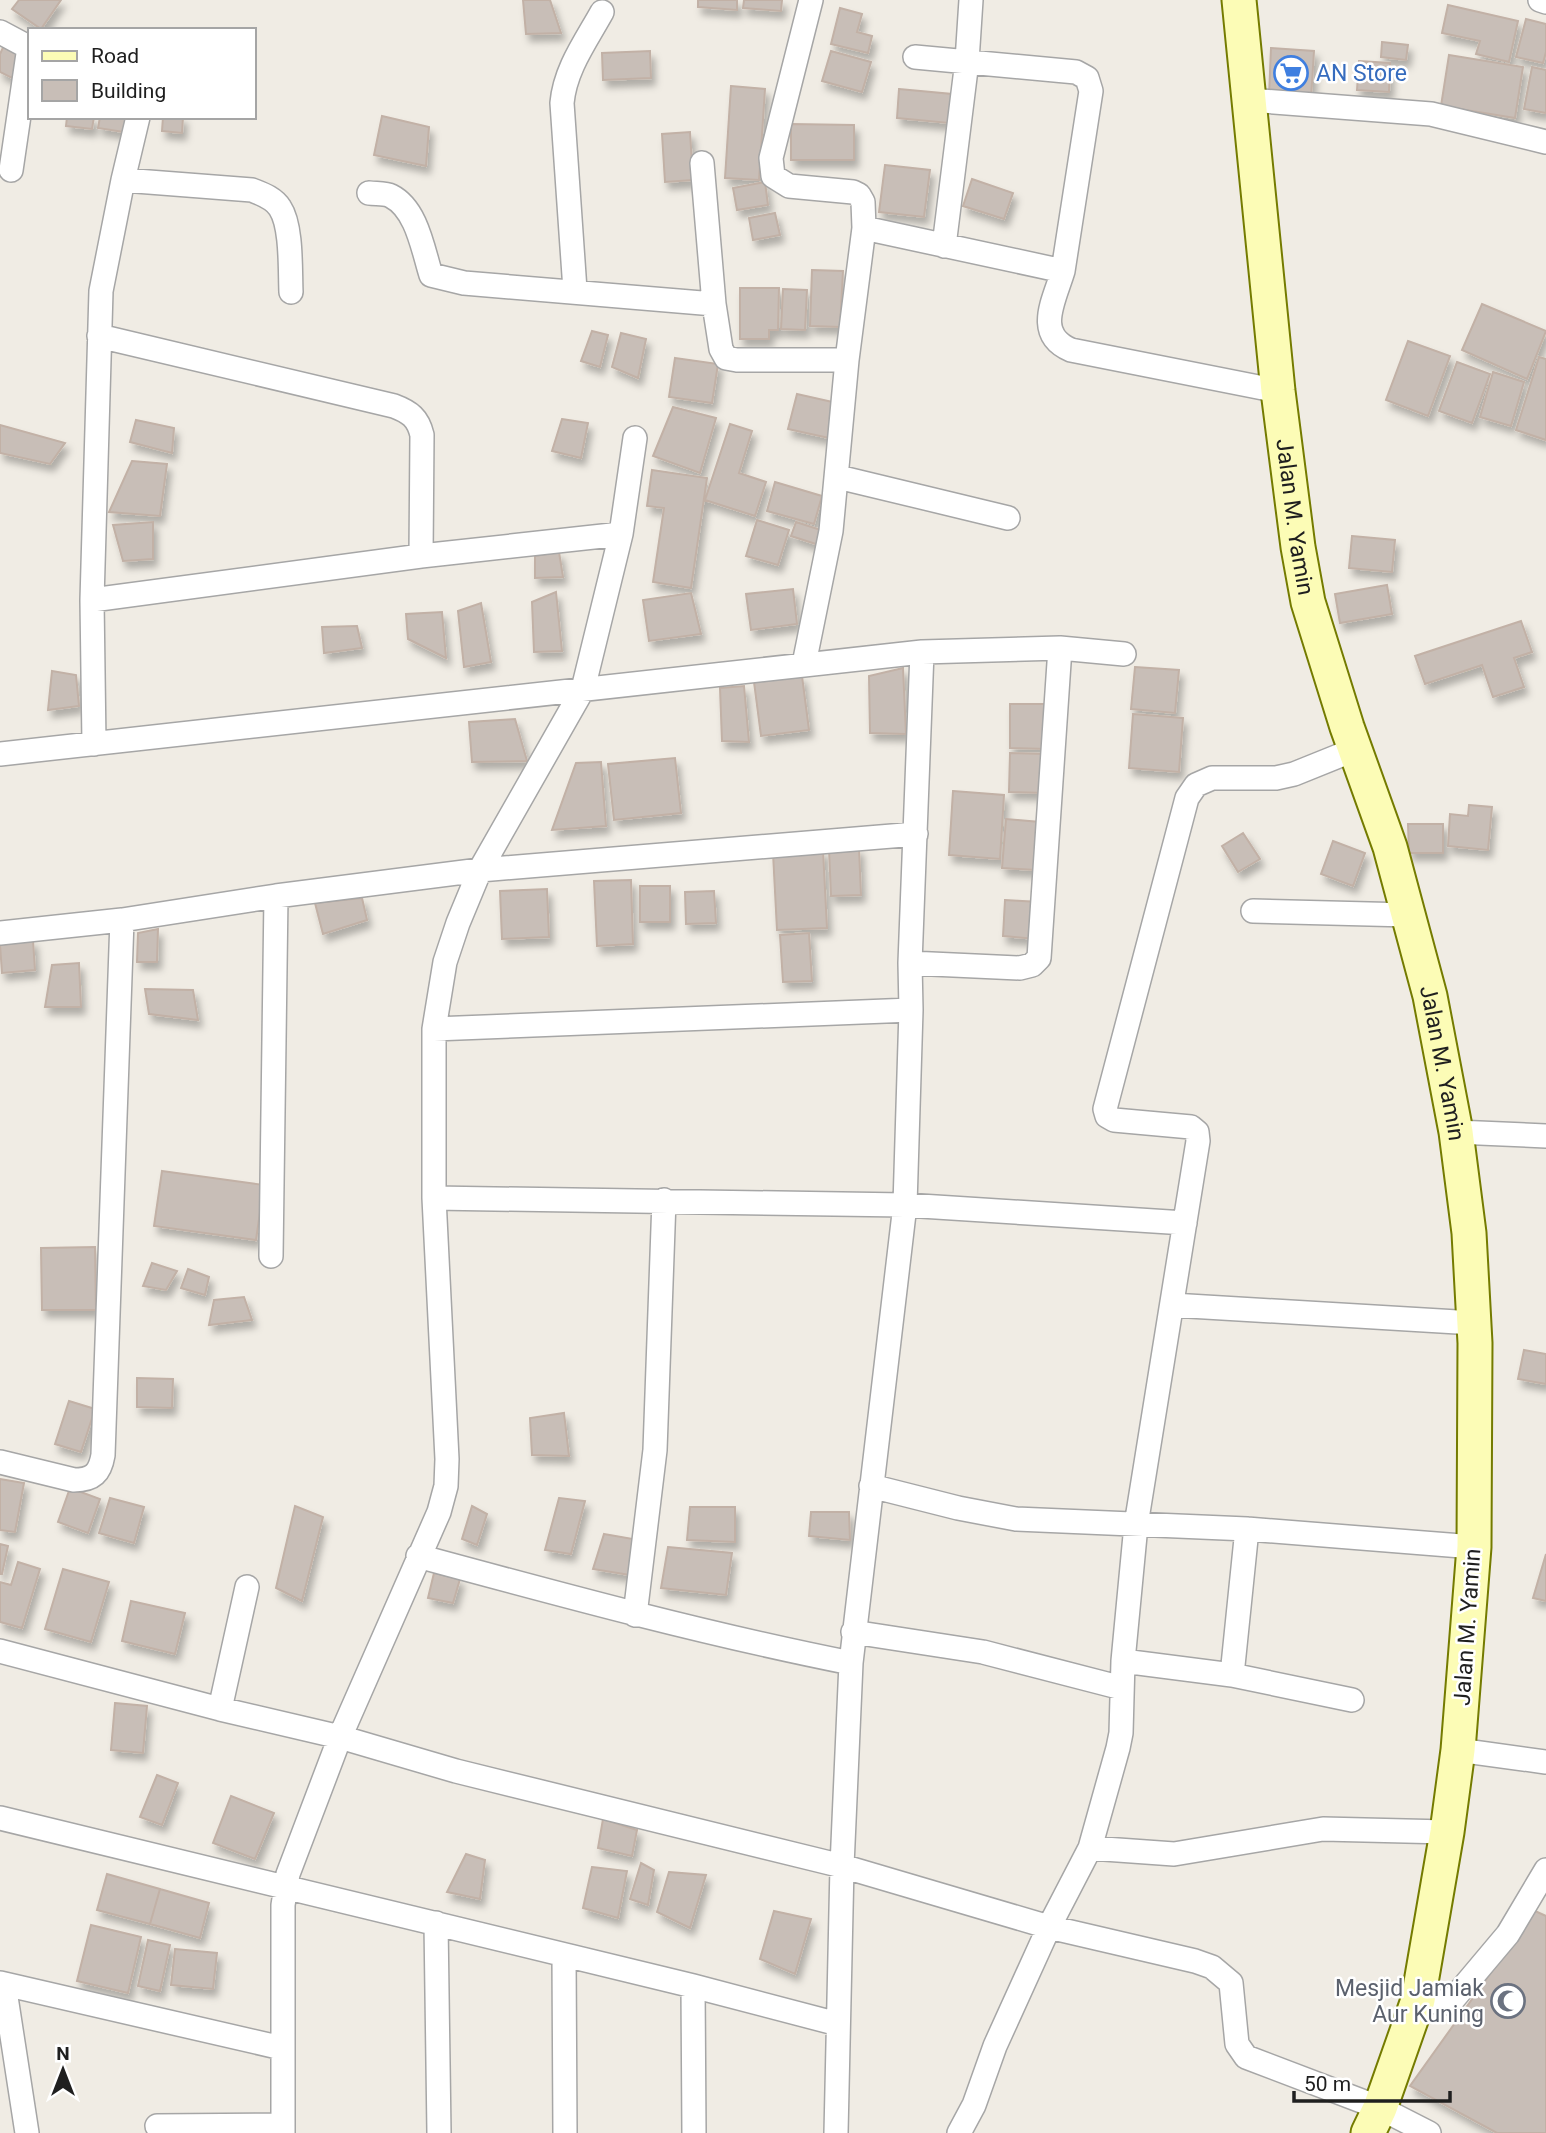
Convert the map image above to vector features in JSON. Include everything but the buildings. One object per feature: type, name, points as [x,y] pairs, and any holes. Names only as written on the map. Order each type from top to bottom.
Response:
[{"type":"street","points":[[804,664],[831,531],[847,360],[864,228],[863,202],[859,195],[853,192],[789,186],[773,176],[771,169],[771,158],[811,0]]},
{"type":"street","points":[[944,246],[967,61],[971,0]]},
{"type":"street","name":"Jalan M. Yamin","points":[[1239,0],[1278,391],[1298,547],[1308,602],[1390,848],[1430,996],[1456,1132],[1469,1233],[1474,1323],[1474,1547],[1458,1750],[1418,2000],[1374,2120]]},
{"type":"street","points":[[1539,0],[1546,2]]},
{"type":"street","points":[[575,290],[563,90],[569,70],[602,12]]},
{"type":"street","points":[[0,32],[28,46]]},
{"type":"street","points":[[11,170],[28,54]]},
{"type":"street","points":[[915,57],[1076,72],[1087,78],[1091,91],[1063,271],[1049,324],[1050,335],[1059,344],[1071,350],[1278,391]]},
{"type":"street","points":[[1249,100],[1431,114],[1546,142]]},
{"type":"street","points":[[94,744],[92,600],[101,291],[138,119]]},
{"type":"street","points":[[702,163],[715,304],[721,349],[726,358],[847,360]]},
{"type":"street","points":[[123,180],[252,190],[267,196],[280,208],[287,228],[291,292]]},
{"type":"street","points":[[369,193],[389,195],[401,203],[412,219],[431,275],[464,283],[575,290],[715,304]]},
{"type":"street","points":[[864,228],[1063,271]]},
{"type":"street","points":[[99,336],[381,403],[408,412],[419,422],[422,435],[421,556]]},
{"type":"street","points":[[157,2126],[283,2129],[282,1905],[288,1874],[340,1737],[439,1512],[446,1486],[447,1459],[434,1198],[434,1029],[445,962],[480,870],[583,689],[621,534],[635,438]]},
{"type":"street","points":[[838,477],[1008,518]]},
{"type":"street","points":[[92,600],[421,556],[621,534]]},
{"type":"street","points":[[0,754],[922,652],[1060,648],[1124,654]]},
{"type":"street","points":[[910,963],[1020,968],[1032,965],[1039,958],[1060,648]]},
{"type":"street","points":[[836,2133],[842,1866],[853,1632],[905,1205],[910,963],[922,652]]},
{"type":"street","points":[[959,2133],[974,2105],[995,2046],[1049,1927],[1090,1848],[1121,1733],[1122,1688],[1136,1525],[1198,1141],[1197,1132],[1191,1127],[1114,1120],[1107,1116],[1105,1108],[1187,798],[1196,785],[1212,778],[1276,778],[1294,774],[1356,749]]},
{"type":"street","points":[[0,933],[122,920],[276,896],[480,870],[916,834]]},
{"type":"street","points":[[271,1256],[276,896]]},
{"type":"street","points":[[1253,911],[1409,915]]},
{"type":"street","points":[[0,1462],[74,1480],[86,1480],[96,1475],[101,1467],[122,920]]},
{"type":"street","points":[[434,1029],[911,1010]]},
{"type":"street","points":[[1456,1132],[1546,1136]]},
{"type":"street","points":[[434,1198],[905,1205],[1185,1223]]},
{"type":"street","points":[[635,1615],[655,1450],[664,1200]]},
{"type":"street","points":[[1172,1305],[1474,1323]]},
{"type":"street","points":[[871,1486],[958,1508],[1016,1519],[1247,1529],[1474,1547]]},
{"type":"street","points":[[1232,1675],[1247,1529]]},
{"type":"street","points":[[418,1556],[635,1615],[746,1642],[851,1663]]},
{"type":"street","points":[[220,1709],[247,1587]]},
{"type":"street","points":[[853,1632],[983,1652],[1122,1688]]},
{"type":"street","points":[[0,1651],[220,1709],[340,1737],[456,1771],[842,1866],[1049,1927],[1212,1967],[1231,1983],[1237,2044],[1246,2057],[1374,2120],[1429,2133]]},
{"type":"street","points":[[1124,1661],[1232,1675],[1352,1700]]},
{"type":"street","points":[[1458,1750],[1546,1762]]},
{"type":"street","points":[[0,1818],[436,1923],[838,2024]]},
{"type":"street","points":[[1090,1848],[1174,1854],[1323,1829],[1447,1832]]},
{"type":"street","points":[[1418,2000],[1450,2003],[1508,1934],[1546,1870]]},
{"type":"street","points":[[436,1923],[439,2133]]},
{"type":"street","points":[[564,1955],[565,2133]]},
{"type":"street","points":[[27,2133],[2,1984],[282,2048]]},
{"type":"street","points":[[692,1986],[694,2133]]},
{"type":"place","name":"AN Store","points":[[1291,73]]},
{"type":"place","name":"Mesjid Jamiak Aur Kuning","points":[[1508,2001]]}]
